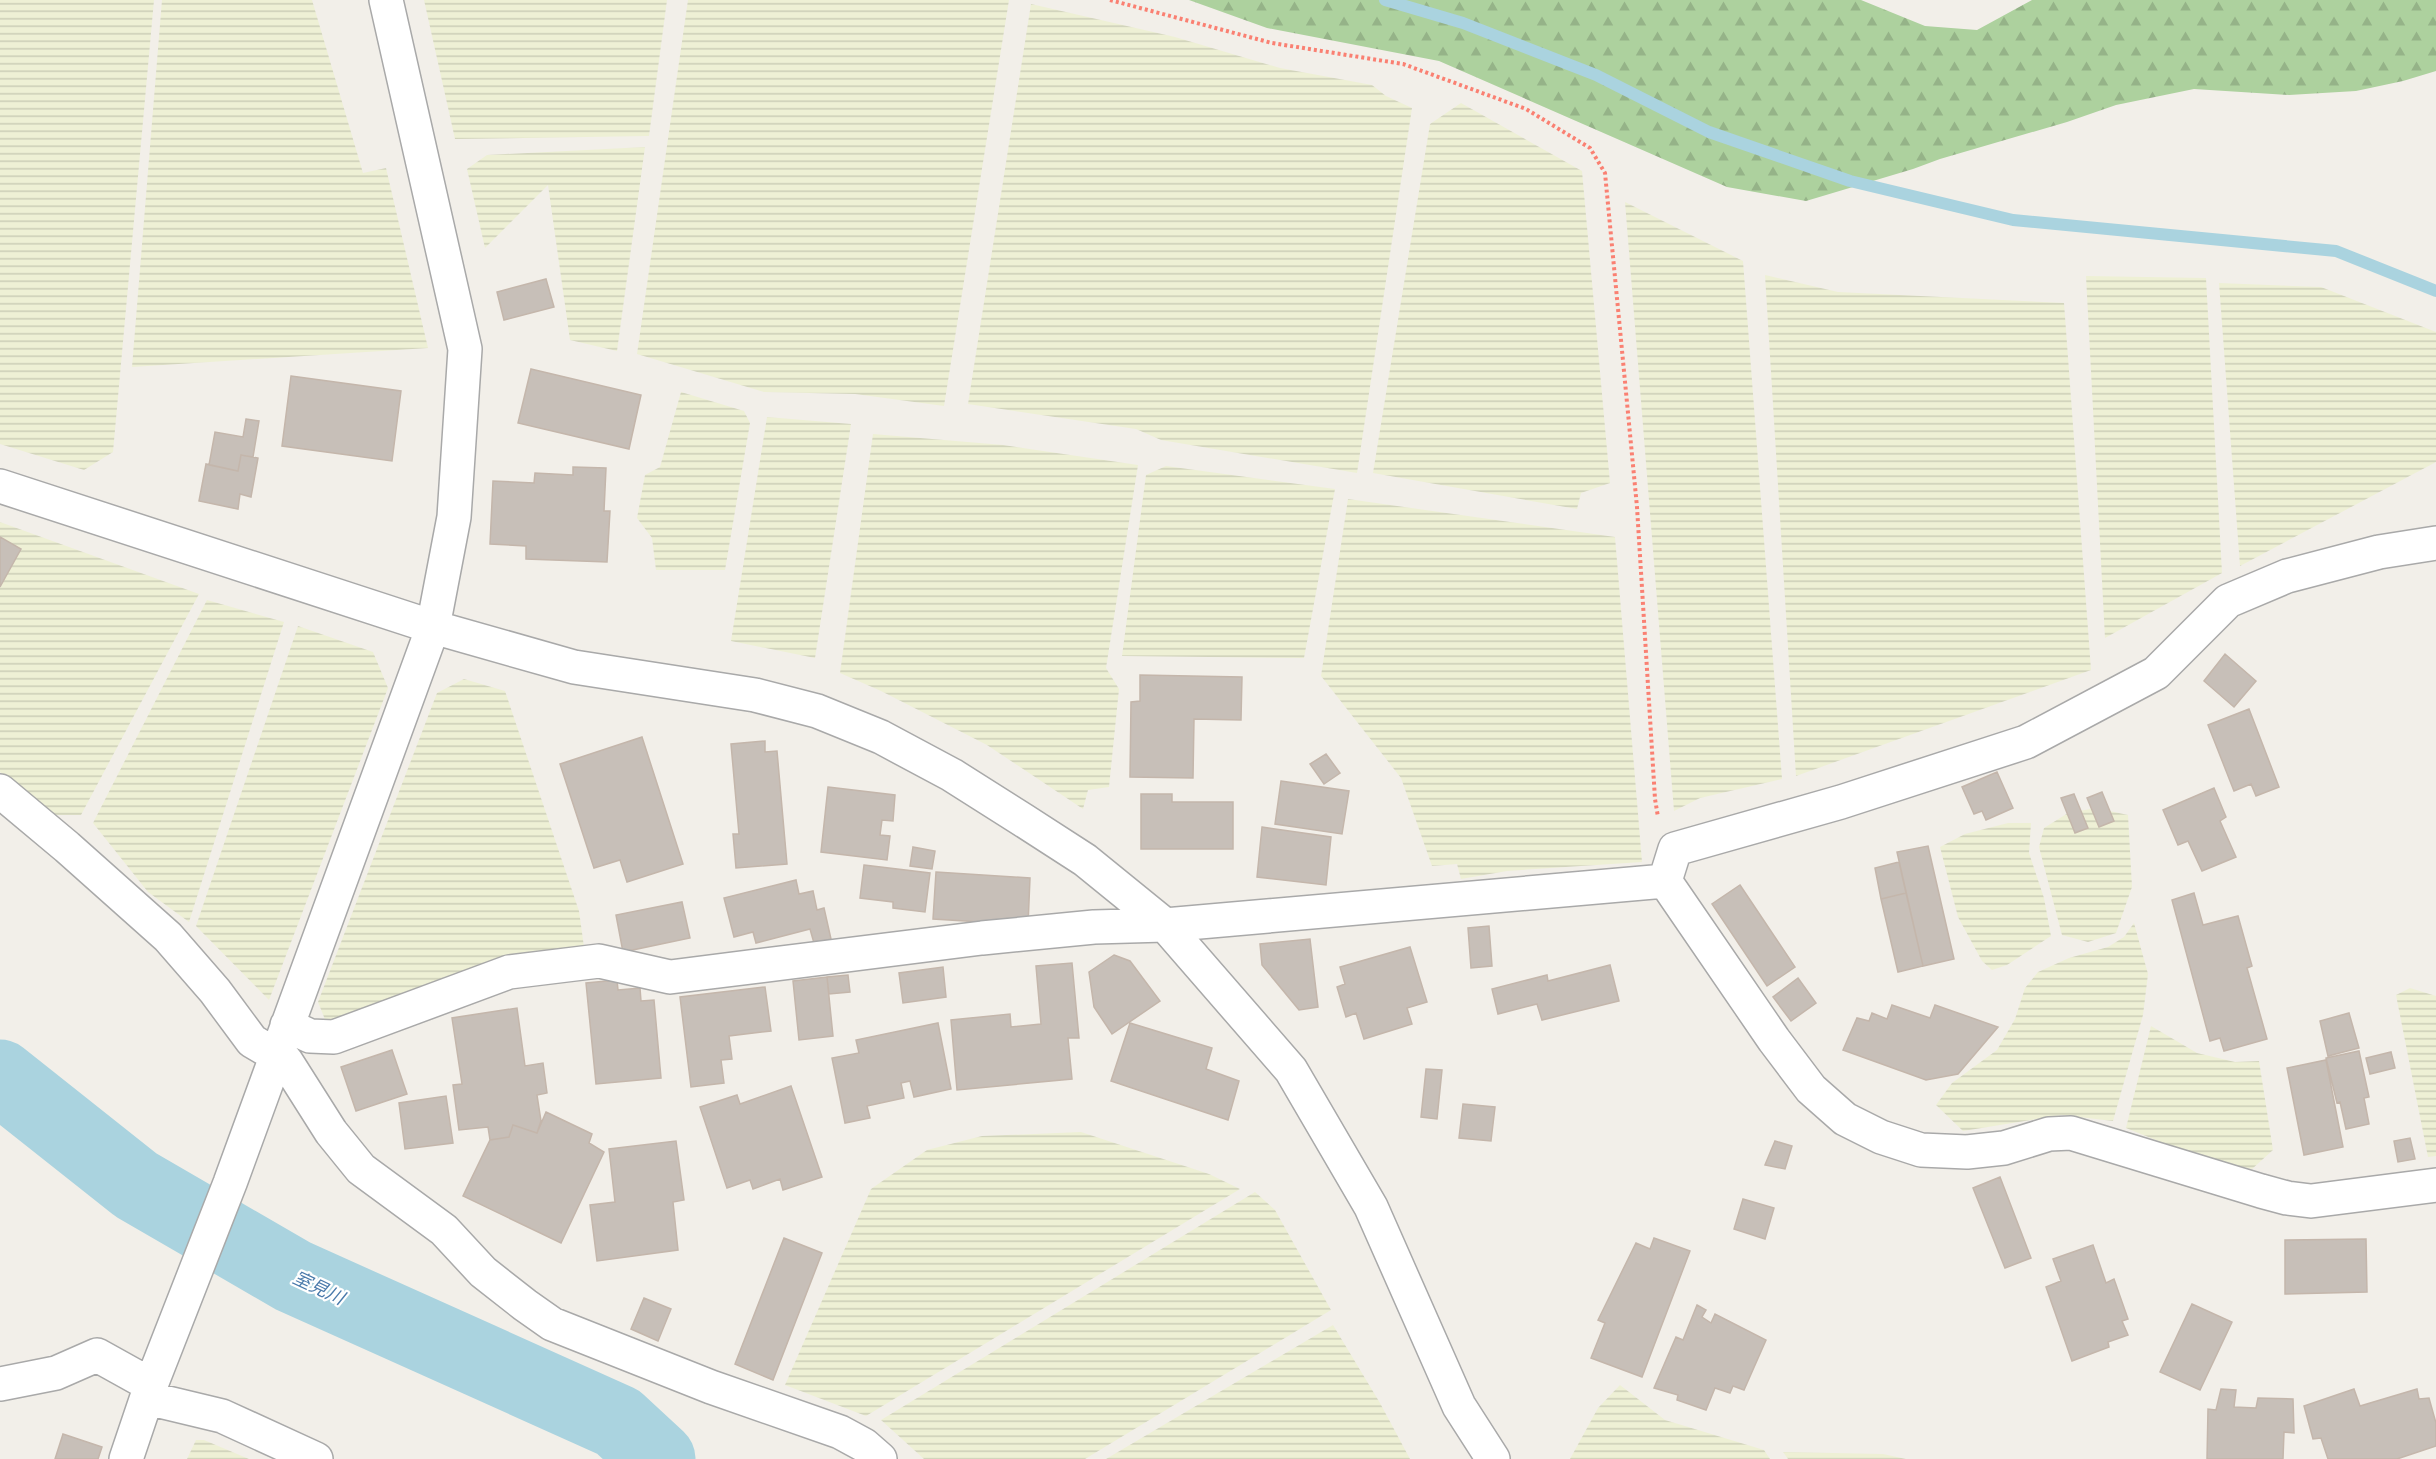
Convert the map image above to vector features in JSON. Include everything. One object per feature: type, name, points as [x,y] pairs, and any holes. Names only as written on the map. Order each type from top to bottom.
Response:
[{"type":"street","points":[[126,1459],[149,1392],[230,1184],[433,627],[454,517],[465,350],[386,0]]},
{"type":"street","points":[[0,486],[433,627],[574,667],[755,695],[828,716],[881,738],[952,775],[1085,860],[1165,925],[1291,1070],[1371,1207],[1460,1406],[1493,1459]]},
{"type":"street","points":[[1665,881],[1675,849],[1840,802],[2026,742],[2156,672],[2228,601],[2287,576],[2379,552],[2436,543]]},
{"type":"street","points":[[0,791],[168,937],[215,991],[252,1041],[286,1061],[331,1132],[361,1169],[444,1230],[483,1272],[552,1324],[711,1387],[840,1432],[864,1445],[880,1459]]},
{"type":"street","points":[[287,1024],[310,1036],[334,1036],[509,972],[599,961],[670,977],[982,938],[1094,927],[1165,925],[1665,881]]},
{"type":"street","points":[[1665,881],[1774,1040],[1811,1089],[1845,1119],[1881,1137],[1922,1150],[1966,1152],[2004,1149],[2049,1134],[2071,1133],[2261,1191],[2311,1201],[2436,1185]]},
{"type":"street","points":[[0,1384],[56,1373],[97,1355],[149,1392],[222,1416],[316,1459]]},
{"type":"path","points":[[1110,0],[1272,43],[1403,64],[1526,109],[1590,148],[1605,173],[1637,507],[1655,799],[1661,829],[1675,849]]},
{"type":"green space","points":[[0,0],[154,0],[113,452],[84,470],[0,444]]},
{"type":"green space","points":[[162,0],[312,0],[363,173],[386,168],[428,348],[132,367]]},
{"type":"green space","points":[[424,0],[667,0],[649,136],[455,139]]},
{"type":"green space","points":[[688,0],[1009,0],[944,406],[855,394],[764,392],[637,354]]},
{"type":"green space","points":[[1189,0],[1861,0],[1925,26],[1977,30],[2032,0],[2436,0],[2436,71],[2356,91],[2289,95],[2194,89],[2116,105],[1806,201],[1727,187],[1439,61],[1267,28]]},
{"type":"green space","points":[[1031,4],[1175,37],[1280,68],[1372,85],[1386,96],[1412,108],[1357,473],[1161,440],[1136,429],[968,404]]},
{"type":"green space","points":[[1461,103],[1582,171],[1610,483],[1581,493],[1577,509],[1373,473],[1430,124]]},
{"type":"green space","points":[[645,147],[617,351],[570,340],[548,185],[485,248],[467,169],[487,155]]},
{"type":"green space","points":[[1625,202],[1743,261],[1782,779],[1700,798],[1674,811]]},
{"type":"green space","points":[[1765,275],[1838,292],[2064,303],[2091,670],[1796,776]]},
{"type":"green space","points":[[2086,276],[2206,278],[2222,573],[2105,638]]},
{"type":"green space","points":[[2219,283],[2321,287],[2436,332],[2436,462],[2240,566]]},
{"type":"green space","points":[[681,392],[744,411],[750,423],[725,570],[656,570],[652,538],[637,518],[645,475],[660,467]]},
{"type":"green space","points":[[767,417],[851,424],[815,658],[731,641]]},
{"type":"green space","points":[[873,434],[1003,445],[1138,465],[1106,668],[1119,689],[1109,787],[1088,790],[1083,809],[987,745],[881,691],[840,673]]},
{"type":"green space","points":[[1166,466],[1335,489],[1304,658],[1122,656],[1146,475]]},
{"type":"green space","points":[[1348,499],[1615,537],[1642,862],[1507,871],[1461,879],[1457,864],[1432,866],[1401,778],[1321,676]]},
{"type":"green space","points":[[0,522],[199,594],[81,815],[54,815],[0,772]]},
{"type":"green space","points":[[207,600],[284,622],[189,922],[148,892],[93,823]]},
{"type":"green space","points":[[298,626],[373,652],[388,688],[269,1000],[196,926]]},
{"type":"green space","points":[[464,679],[505,691],[579,911],[584,947],[483,970],[326,1022],[318,1002],[437,693]]},
{"type":"green space","points":[[2096,808],[2128,815],[2132,887],[2116,933],[2088,942],[2062,935],[2039,847],[2044,828],[2068,813]]},
{"type":"green space","points":[[2008,823],[2031,823],[2029,853],[2044,898],[2051,936],[2007,965],[1992,970],[1982,961],[1958,917],[1940,847],[1965,834]]},
{"type":"green space","points":[[2134,923],[2148,974],[2143,1015],[2113,1121],[2062,1115],[1963,1131],[1936,1105],[1952,1083],[1997,1050],[2015,1019],[2025,988],[2038,972],[2069,958],[2108,947],[2124,937]]},
{"type":"green space","points":[[2410,988],[2436,996],[2436,1156],[2428,1157],[2396,995]]},
{"type":"green space","points":[[2151,1026],[2197,1053],[2235,1062],[2259,1061],[2273,1150],[2252,1169],[2198,1157],[2126,1128]]},
{"type":"green space","points":[[1081,1132],[1209,1174],[1240,1189],[866,1416],[785,1385],[871,1189],[927,1150],[982,1136]]},
{"type":"green space","points":[[1255,1192],[1275,1210],[1331,1310],[1085,1459],[924,1459],[881,1420]]},
{"type":"green space","points":[[1333,1325],[1380,1403],[1410,1459],[1106,1459]]},
{"type":"green space","points":[[1620,1385],[1665,1420],[1764,1450],[1770,1459],[1570,1459],[1598,1408]]},
{"type":"green space","points":[[196,1440],[204,1440],[249,1459],[187,1459]]},
{"type":"green space","points":[[1783,1452],[1883,1454],[1906,1459],[1788,1459]]},
{"type":"building","points":[[546,279],[554,307],[504,320],[497,292]]},
{"type":"building","points":[[531,369],[641,395],[629,449],[518,423]]},
{"type":"building","points":[[291,376],[401,391],[392,461],[282,446]]},
{"type":"building","points":[[246,419],[259,421],[253,457],[241,455],[238,471],[209,465],[215,432],[243,437]]},
{"type":"building","points":[[241,455],[258,458],[251,497],[240,494],[238,509],[199,501],[206,464],[238,471]]},
{"type":"building","points":[[573,467],[606,468],[604,511],[610,511],[607,562],[526,559],[526,546],[490,544],[493,481],[534,483],[535,473],[573,475]]},
{"type":"building","points":[[0,537],[21,549],[0,587]]},
{"type":"building","points":[[2225,654],[2256,681],[2234,707],[2204,681]]},
{"type":"building","points":[[1140,675],[1242,677],[1241,720],[1194,719],[1193,778],[1130,777],[1131,702],[1140,701]]},
{"type":"building","points":[[2249,709],[2279,787],[2256,796],[2251,784],[2234,791],[2208,725]]},
{"type":"building","points":[[642,737],[683,864],[627,882],[620,860],[594,868],[560,764]]},
{"type":"building","points":[[765,741],[765,752],[777,751],[787,864],[736,868],[733,834],[739,834],[731,744]]},
{"type":"building","points":[[1326,754],[1340,773],[1324,784],[1310,764]]},
{"type":"building","points":[[1997,772],[2013,808],[1986,820],[1982,811],[1974,814],[1962,787]]},
{"type":"building","points":[[1281,781],[1349,791],[1342,834],[1275,824]]},
{"type":"building","points":[[828,787],[895,795],[893,821],[882,820],[880,835],[890,836],[887,860],[821,852]]},
{"type":"building","points":[[2214,788],[2226,817],[2220,821],[2236,857],[2202,871],[2188,841],[2178,845],[2163,810]]},
{"type":"building","points":[[2102,792],[2114,821],[2099,827],[2087,798]]},
{"type":"building","points":[[1141,794],[1172,794],[1172,802],[1233,802],[1233,849],[1141,849]]},
{"type":"building","points":[[2074,794],[2088,828],[2075,833],[2061,798]]},
{"type":"building","points":[[1262,827],[1331,837],[1326,885],[1257,877]]},
{"type":"building","points":[[1928,846],[1954,959],[1923,966],[1897,852]]},
{"type":"building","points":[[913,847],[935,851],[932,869],[910,866]]},
{"type":"building","points":[[1899,862],[1906,893],[1881,899],[1875,868]]},
{"type":"building","points":[[864,865],[930,873],[925,912],[893,908],[893,902],[860,898]]},
{"type":"building","points":[[936,872],[1030,878],[1028,925],[933,919]]},
{"type":"building","points":[[796,880],[799,894],[813,891],[817,910],[824,908],[831,939],[814,943],[810,929],[756,943],[753,932],[734,937],[724,898]]},
{"type":"building","points":[[1740,885],[1795,967],[1767,986],[1712,904]]},
{"type":"building","points":[[1906,893],[1923,966],[1898,972],[1881,899]]},
{"type":"building","points":[[2194,893],[2203,925],[2238,916],[2252,966],[2247,968],[2267,1039],[2224,1051],[2220,1038],[2210,1041],[2172,900]]},
{"type":"building","points":[[682,902],[690,938],[623,952],[616,915]]},
{"type":"building","points":[[1489,926],[1492,966],[1471,968],[1468,928]]},
{"type":"building","points":[[1310,939],[1318,1007],[1299,1010],[1262,965],[1260,944]]},
{"type":"building","points":[[1410,947],[1427,1002],[1407,1008],[1412,1024],[1364,1039],[1356,1013],[1346,1017],[1337,987],[1345,984],[1340,967]]},
{"type":"building","points":[[1114,955],[1130,961],[1160,1001],[1112,1034],[1094,1007],[1089,972]]},
{"type":"building","points":[[1072,963],[1079,1038],[1068,1038],[1072,1079],[957,1090],[951,1020],[1010,1014],[1011,1027],[1041,1024],[1036,966]]},
{"type":"building","points":[[1610,965],[1619,1001],[1542,1020],[1537,1004],[1498,1014],[1492,989],[1547,975],[1548,981]]},
{"type":"building","points":[[943,967],[946,997],[903,1003],[899,973]]},
{"type":"building","points":[[848,975],[850,992],[829,994],[827,977]]},
{"type":"building","points":[[827,977],[833,1036],[799,1040],[793,981]]},
{"type":"building","points":[[1798,978],[1816,1003],[1791,1021],[1773,997]]},
{"type":"building","points":[[617,980],[618,990],[640,988],[641,1001],[654,1000],[661,1078],[596,1084],[586,983]]},
{"type":"building","points":[[765,987],[771,1031],[729,1036],[732,1059],[721,1060],[724,1083],[691,1087],[680,997]]},
{"type":"building","points":[[1892,1005],[1930,1018],[1935,1005],[1998,1027],[1958,1074],[1926,1080],[1843,1050],[1857,1018],[1869,1021],[1872,1013],[1887,1019]]},
{"type":"building","points":[[517,1008],[525,1066],[543,1063],[547,1093],[537,1095],[541,1121],[537,1133],[513,1125],[509,1137],[490,1140],[488,1127],[459,1130],[453,1085],[462,1084],[452,1018]]},
{"type":"building","points":[[2349,1013],[2359,1048],[2328,1056],[2320,1021]]},
{"type":"building","points":[[938,1023],[951,1089],[914,1097],[910,1081],[901,1083],[904,1098],[867,1106],[870,1118],[845,1123],[832,1058],[859,1053],[856,1040]]},
{"type":"building","points":[[1130,1023],[1212,1048],[1206,1069],[1239,1081],[1228,1120],[1111,1081]]},
{"type":"building","points":[[392,1050],[407,1094],[356,1111],[341,1067]]},
{"type":"building","points":[[2359,1051],[2369,1097],[2364,1098],[2369,1124],[2346,1129],[2326,1058]]},
{"type":"building","points":[[2391,1052],[2395,1068],[2370,1074],[2366,1058]]},
{"type":"building","points":[[2326,1060],[2343,1147],[2304,1155],[2287,1068]]},
{"type":"building","points":[[1426,1069],[1442,1070],[1437,1119],[1421,1117]]},
{"type":"building","points":[[791,1086],[822,1177],[783,1190],[780,1179],[753,1189],[750,1180],[727,1188],[700,1107],[737,1095],[740,1104]]},
{"type":"building","points":[[446,1096],[453,1143],[405,1149],[399,1103]]},
{"type":"building","points":[[1463,1104],[1495,1107],[1491,1141],[1459,1138]]},
{"type":"building","points":[[546,1112],[592,1134],[589,1143],[604,1152],[561,1243],[463,1196],[490,1140],[509,1137],[513,1125],[537,1133]]},
{"type":"building","points":[[2410,1138],[2415,1159],[2398,1162],[2394,1141]]},
{"type":"building","points":[[676,1141],[684,1200],[673,1202],[678,1250],[597,1261],[590,1205],[615,1202],[609,1149]]},
{"type":"building","points":[[1775,1141],[1792,1146],[1785,1169],[1765,1165]]},
{"type":"building","points":[[2000,1177],[2031,1258],[2005,1268],[1973,1188]]},
{"type":"building","points":[[1743,1199],[1774,1208],[1765,1239],[1734,1229]]},
{"type":"building","points":[[784,1238],[822,1253],[773,1380],[735,1364]]},
{"type":"building","points":[[1654,1238],[1690,1251],[1642,1377],[1591,1358],[1605,1323],[1598,1320],[1636,1243],[1650,1249]]},
{"type":"building","points":[[2366,1239],[2367,1292],[2285,1294],[2285,1240]]},
{"type":"building","points":[[2093,1245],[2106,1283],[2114,1279],[2128,1319],[2122,1321],[2128,1335],[2108,1342],[2109,1347],[2072,1361],[2046,1287],[2061,1281],[2053,1259]]},
{"type":"building","points":[[644,1298],[671,1309],[658,1341],[631,1329]]},
{"type":"building","points":[[2192,1304],[2232,1322],[2200,1390],[2160,1372]]},
{"type":"building","points":[[1697,1305],[1706,1310],[1702,1317],[1711,1323],[1715,1314],[1766,1340],[1744,1390],[1733,1386],[1730,1393],[1715,1388],[1706,1410],[1677,1400],[1678,1395],[1654,1388],[1676,1337],[1683,1340]]},
{"type":"building","points":[[2221,1389],[2236,1390],[2234,1407],[2256,1408],[2258,1398],[2293,1399],[2294,1433],[2284,1432],[2283,1459],[2207,1459],[2208,1409],[2216,1410]]},
{"type":"building","points":[[2354,1389],[2360,1406],[2417,1389],[2419,1399],[2429,1398],[2436,1423],[2436,1446],[2397,1459],[2328,1459],[2321,1438],[2313,1439],[2304,1406]]},
{"type":"building","points":[[63,1434],[102,1447],[98,1459],[55,1459]]},
{"type":"waterway","points":[[1385,0],[1463,23],[1596,75],[1709,132],[1850,181],[2013,220],[2336,251],[2436,291]]},
{"type":"waterway","name":"室見川","points":[[0,1077],[136,1185],[293,1276],[618,1422],[658,1459]]}]
